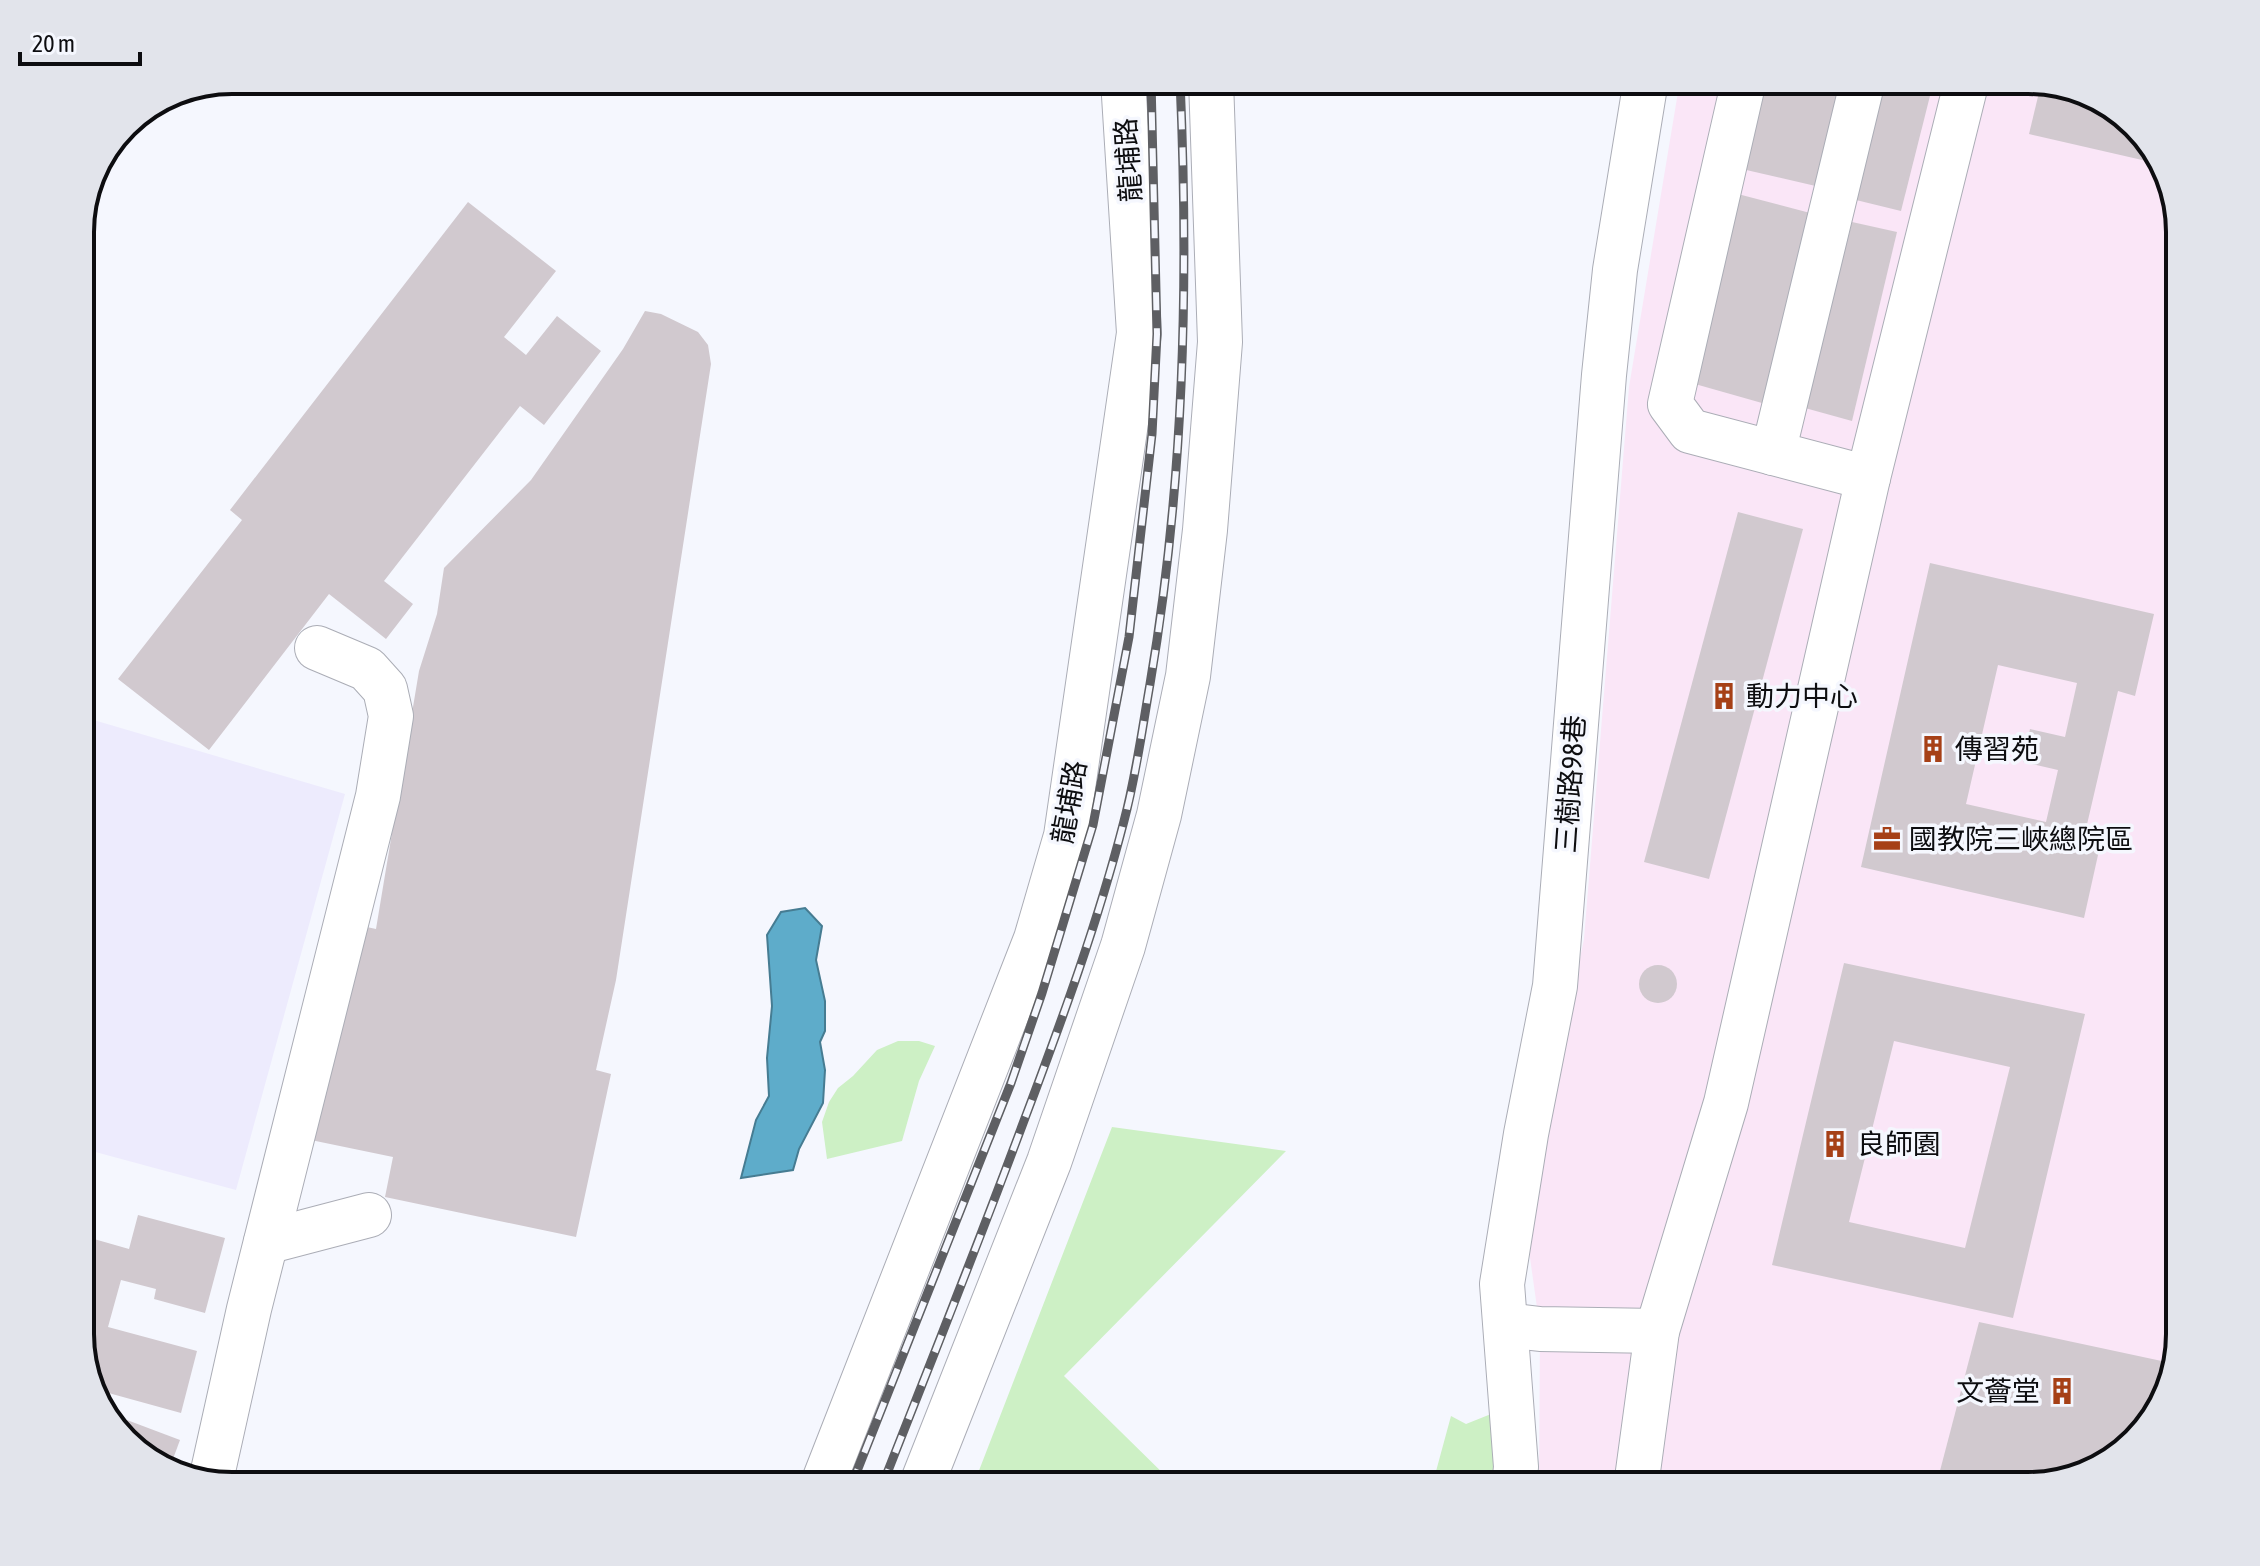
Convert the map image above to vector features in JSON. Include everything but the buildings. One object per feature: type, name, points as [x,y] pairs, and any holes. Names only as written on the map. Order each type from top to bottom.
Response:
[{"type":"street","name":"龍埔路","points":[[827,1472],[1036,939],[1066,836],[1139,333],[1124,94]]},
{"type":"street","points":[[926,1472],[1064,1119],[1123,946],[1159,815],[1188,676],[1205,530],[1220,342],[1211,94]]},
{"type":"street","name":"三樹路98巷","points":[[1515,1472],[1502,1284],[1526,1134],[1555,986],[1604,375],[1615,270],[1644,94]]},
{"type":"street","points":[[1741,94],[1670,404],[1690,431],[1868,478]]},
{"type":"street","points":[[1773,453],[1860,94]]},
{"type":"street","points":[[1638,1472],[1657,1331],[1726,1103],[1868,478],[1964,94]]},
{"type":"street","points":[[213,1471],[266,1242],[378,796],[391,716],[385,689],[367,669],[317,648]]},
{"type":"street","points":[[266,1242],[369,1215]]},
{"type":"street","points":[[1506,1325],[1540,1329],[1657,1331]]},
{"type":"shaded area","name":"國教院三峽總院區","points":[[1678,94],[2046,95],[2089,108],[2105,117],[2132,141],[2152,171],[2163,205],[2166,232],[2166,1334],[2161,1370],[2143,1411],[2119,1438],[2089,1458],[2064,1467],[2028,1472],[1539,1472],[1540,1329],[1525,1222],[1584,939],[1629,387]]},
{"type":"shaded area","points":[[94,720],[345,794],[236,1190],[94,1152]]},
{"type":"green space","points":[[898,1041],[919,1041],[935,1046],[919,1081],[902,1141],[827,1159],[822,1122],[829,1102],[838,1088],[877,1050]]},
{"type":"green space","points":[[1112,1127],[1286,1151],[1064,1376],[1162,1472],[978,1472]]},
{"type":"green space","points":[[1491,1414],[1496,1455],[1494,1472],[1436,1472],[1451,1416],[1466,1424]]},
{"type":"water","points":[[805,908],[822,926],[816,960],[825,1001],[825,1031],[820,1042],[825,1070],[823,1103],[799,1149],[793,1170],[741,1178],[756,1120],[769,1096],[767,1058],[772,1006],[767,935],[781,912]]},
{"type":"railway","points":[[857,1472],[1011,1083],[1093,825],[1129,637],[1152,434],[1157,334],[1151,94]]},
{"type":"railway","points":[[887,1472],[1066,1008],[1103,896],[1132,787],[1161,609],[1177,459],[1184,232],[1181,94]]},
{"type":"place","name":"動力中心","points":[[1724,696]]},
{"type":"place","name":"傳習苑","points":[[1933,749]]},
{"type":"place","name":"國教院三峽總院區","points":[[1887,839]]},
{"type":"place","name":"良師園","points":[[1835,1144]]},
{"type":"place","name":"文薈堂","points":[[2062,1391]]}]
